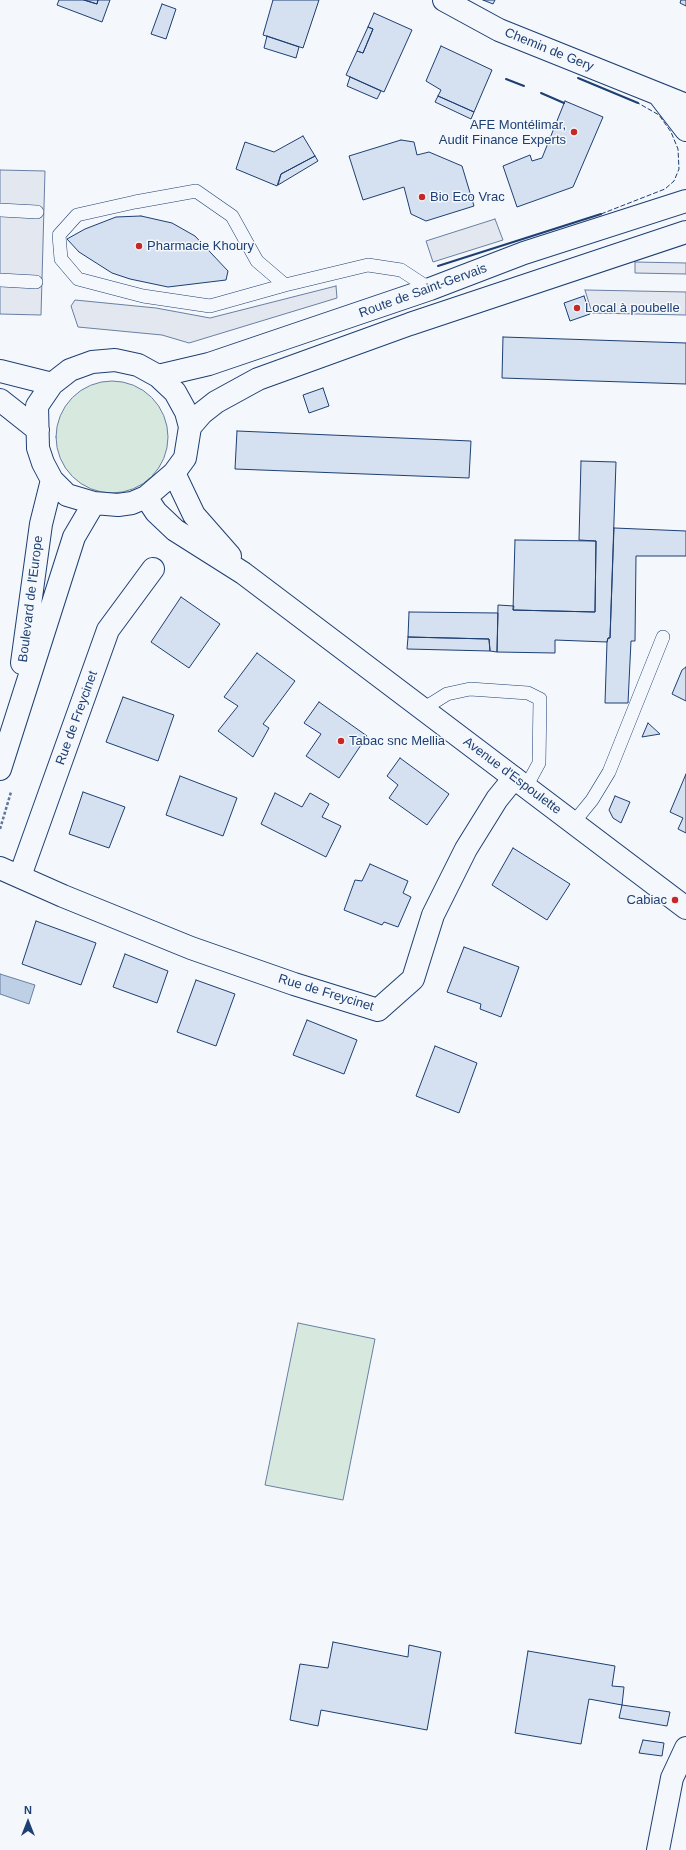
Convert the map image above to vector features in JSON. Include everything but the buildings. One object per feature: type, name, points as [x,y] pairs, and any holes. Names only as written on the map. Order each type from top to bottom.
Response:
[{"type":"main road","name":"Chemin de Gery","points":[[444,0],[499,30],[686,105]]},
{"type":"main road","points":[[658,94],[686,130]]},
{"type":"main road","name":"Route de Saint-Gervais","points":[[158,376],[209,364],[430,289],[524,253],[686,201]]},
{"type":"main road","name":"Route de Saint-Gervais","points":[[190,427],[216,402],[258,379],[410,324],[686,232]]},
{"type":"main road","points":[[115,360],[138,365],[158,376],[175,392],[186,412],[190,427],[185,458],[174,473],[146,497],[132,503],[118,505],[94,503],[67,495],[52,480],[43,463],[38,448],[37,406],[52,384],[70,370],[92,362],[115,360]]},
{"type":"main road","points":[[0,371],[52,384]]},
{"type":"main road","points":[[0,400],[38,430]]},
{"type":"main road","name":"Avenue d'Espoulette","points":[[174,473],[194,515],[243,573]]},
{"type":"main road","name":"Boulevard de l'Europe","points":[[15,718],[40,524],[52,480]]},
{"type":"main road","name":"Avenue d'Espoulette","points":[[146,497],[156,512],[175,530],[243,573],[686,908]]},
{"type":"main road","name":"Boulevard de l'Europe","points":[[0,769],[15,718],[74,537],[94,503]]},
{"type":"main road","name":"Rue de Freycinet","points":[[20,876],[108,630],[153,569]]},
{"type":"main road","name":"Rue de Freycinet","points":[[0,868],[191,948],[294,984],[378,1010],[413,979],[433,914],[466,849],[497,799],[520,783]]},
{"type":"main road","points":[[658,1850],[672,1778],[686,1748]]},
{"type":"lane","points":[[285,285],[256,262],[232,216],[196,191],[77,215],[59,235],[61,259],[78,279],[143,296],[210,306],[285,285],[368,265],[401,270],[430,289]]},
{"type":"lane","points":[[0,210],[37,212]]},
{"type":"lane","points":[[0,280],[36,282]]},
{"type":"lane","points":[[574,822],[592,800],[609,772],[663,637]]},
{"type":"lane","points":[[424,709],[448,694],[470,689],[528,693],[540,699],[539,763],[520,783]]},
{"type":"shaded area","points":[[0,170],[45,171],[41,315],[0,314]]},
{"type":"shaded area","points":[[495,219],[503,240],[433,262],[426,241]]},
{"type":"shaded area","points":[[635,262],[686,263],[686,274],[635,273]]},
{"type":"shaded area","points":[[336,286],[337,298],[189,343],[162,335],[78,327],[71,306],[75,300],[156,308],[210,318]]},
{"type":"shaded area","points":[[585,290],[686,292],[686,315],[592,313]]},
{"type":"shaded area","points":[[112,381],[133,385],[152,397],[164,416],[168,437],[164,458],[152,477],[133,489],[112,493],[91,489],[72,477],[60,458],[56,437],[60,416],[72,397],[91,385]]},
{"type":"shaded area","points":[[298,1323],[375,1339],[343,1500],[265,1485]]},
{"type":"water","points":[[0,974],[35,985],[29,1004],[0,994]]},
{"type":"fence","points":[[601,214],[665,189],[674,181],[679,169],[678,149],[671,132],[659,115],[638,103]]},
{"type":"wall","points":[[578,78],[638,103]]},
{"type":"wall","points":[[506,79],[524,86]]},
{"type":"wall","points":[[541,93],[564,103]]},
{"type":"wall","points":[[438,266],[601,214]]},
{"type":"place","name":"AFE Montélimar, Audit Finance Experts","points":[[574,132]]},
{"type":"place","name":"Bio Eco Vrac","points":[[422,197]]},
{"type":"place","name":"Pharmacie Khoury","points":[[139,246]]},
{"type":"place","name":"Local à poubelle","points":[[577,308]]},
{"type":"place","name":"Tabac snc Mellia","points":[[341,741]]},
{"type":"place","name":"Cabiac","points":[[675,900]]}]
